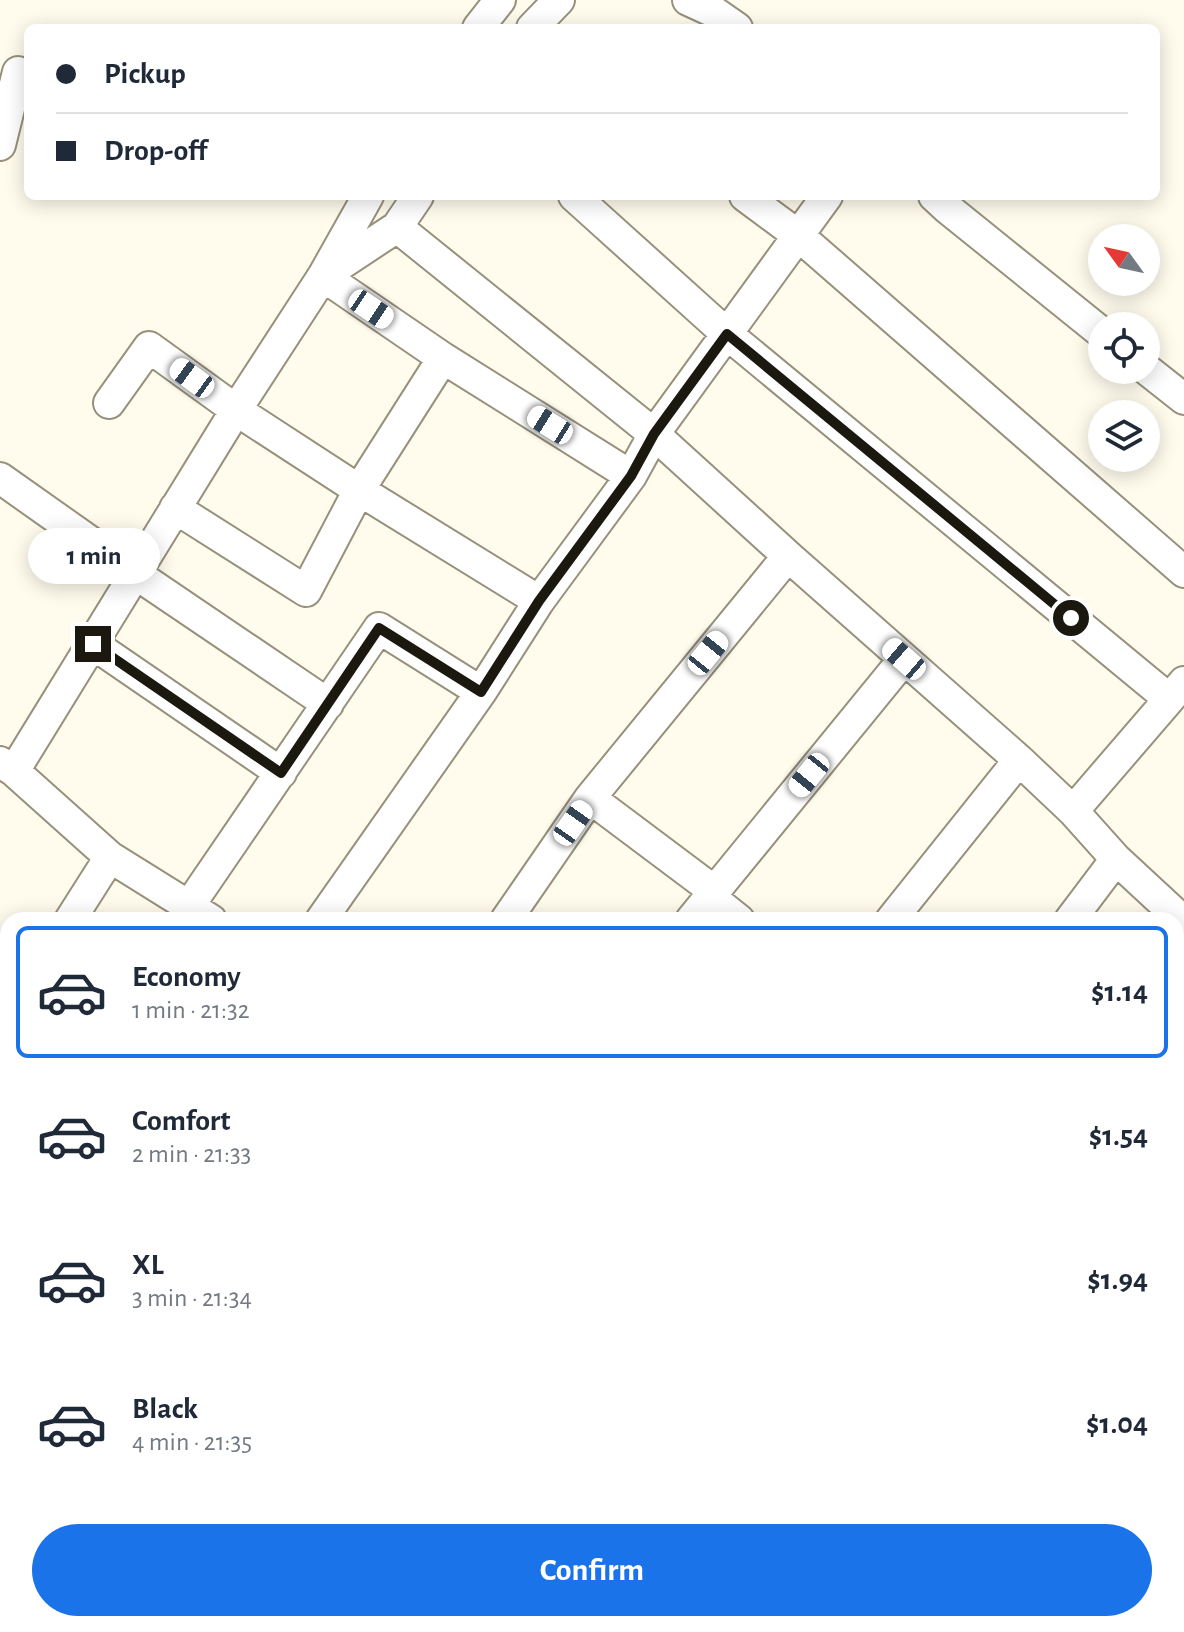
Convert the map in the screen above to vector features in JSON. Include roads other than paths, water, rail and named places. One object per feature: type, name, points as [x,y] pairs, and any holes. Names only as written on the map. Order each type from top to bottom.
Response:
[{"type":"street","points":[[481,24],[500,0]]},
{"type":"street","points":[[536,24],[559,0]]},
{"type":"street","points":[[688,0],[731,24]]},
{"type":"street","points":[[0,145],[18,72]]},
{"type":"street","points":[[198,912],[110,857],[7,766],[93,644],[236,410],[323,276],[366,200]]},
{"type":"street","points":[[323,276],[397,227],[415,200]]},
{"type":"street","points":[[578,200],[727,334],[1176,691],[1073,811]]},
{"type":"street","points":[[750,200],[799,236],[1184,572]]},
{"type":"street","points":[[327,912],[481,692],[539,601],[631,476],[654,434],[824,200]]},
{"type":"street","points":[[939,200],[1088,322]]},
{"type":"street","points":[[397,227],[654,434],[1019,760],[1073,811],[1116,859],[1173,912]]},
{"type":"street","points":[[323,276],[443,358],[631,476]]},
{"type":"street","points":[[109,403],[149,347],[236,410],[539,601]]},
{"type":"street","points":[[175,508],[306,591],[359,490],[443,358]]},
{"type":"street","points":[[1160,380],[1184,399]]},
{"type":"street","points":[[0,478],[328,704]]},
{"type":"street","points":[[512,912],[590,798],[788,556]]},
{"type":"street","points":[[201,912],[281,773],[379,628],[481,692]]},
{"type":"street","points":[[93,644],[281,773]]},
{"type":"street","points":[[697,912],[904,659]]},
{"type":"street","points":[[897,912],[1019,760]]},
{"type":"street","points":[[590,798],[712,893],[731,912]]},
{"type":"street","points":[[75,912],[110,857]]},
{"type":"street","points":[[1076,912],[1116,859]]}]
